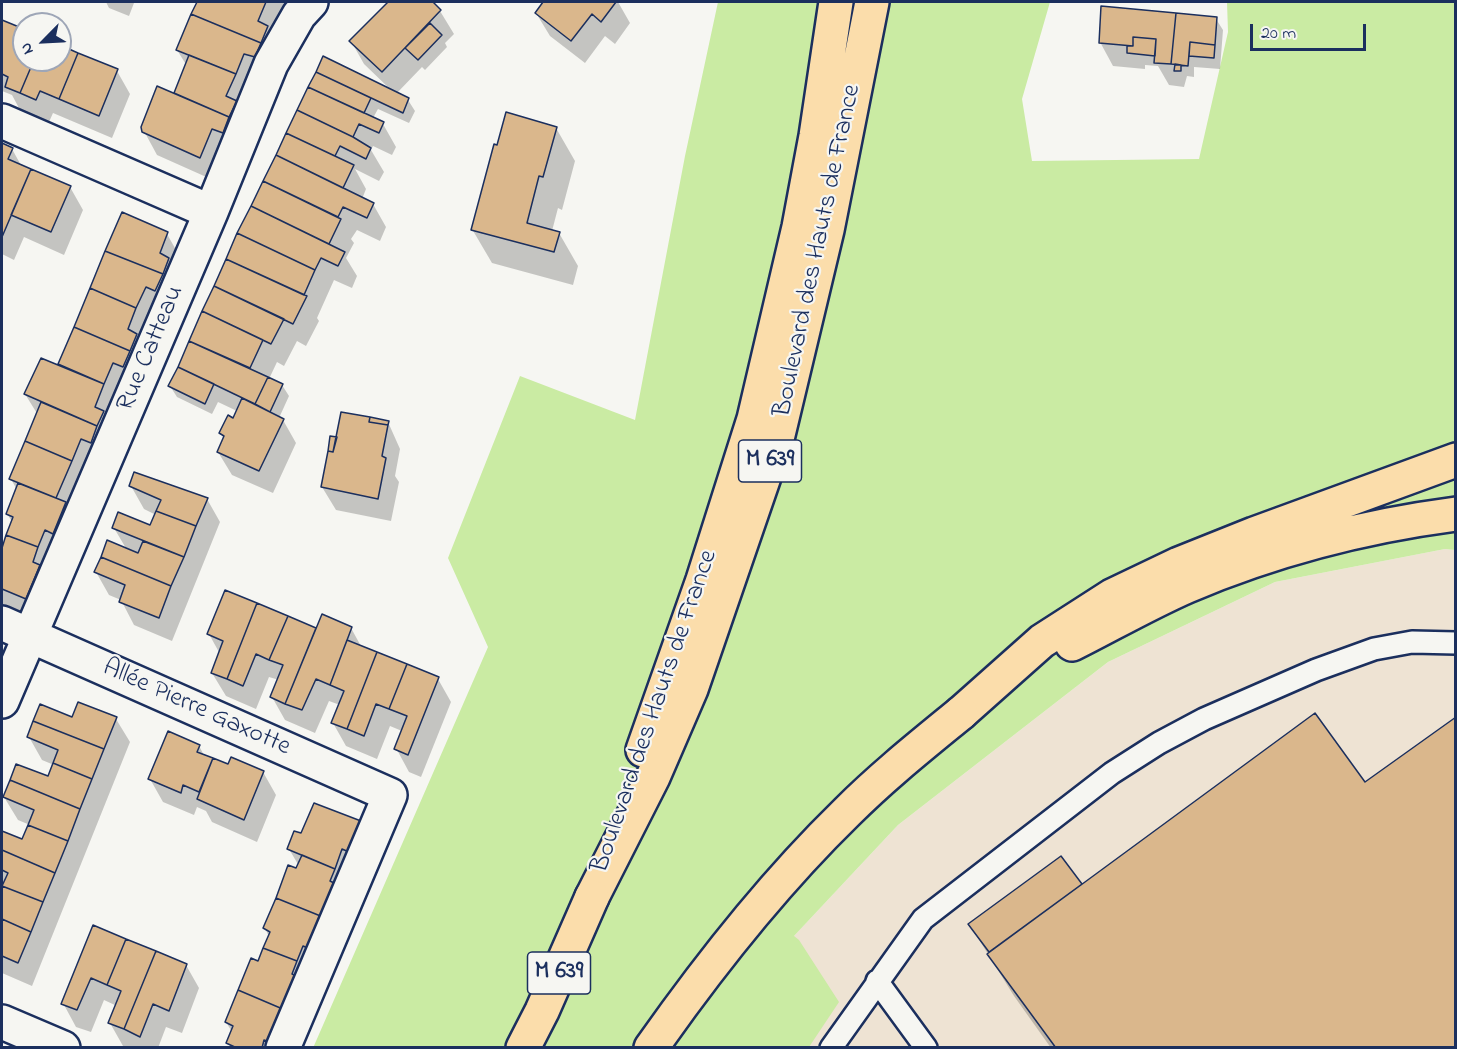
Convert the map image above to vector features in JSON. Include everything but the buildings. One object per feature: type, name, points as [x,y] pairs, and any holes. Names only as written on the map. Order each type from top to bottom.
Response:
[{"type":"main road","name":"Boulevard des Hauts de France","points":[[592,897],[703,580],[754,419],[799,227],[816,136],[836,2]]},
{"type":"main road","name":"Boulevard des Hauts de France","points":[[523,1047],[542,1011],[592,897],[653,777],[691,689],[777,439],[827,230],[872,2]]},
{"type":"main road","points":[[651,1047],[732,937],[793,867],[848,811],[1042,641],[1113,596],[1179,564],[1455,460]]},
{"type":"main road","points":[[961,712],[1046,659],[1185,587],[1240,565],[1344,534],[1405,521],[1455,514]]},
{"type":"street","name":"Rue Catteau","points":[[2,701],[15,629],[211,212],[271,64],[293,25],[311,2]]},
{"type":"street","points":[[2,121],[211,212]]},
{"type":"street","name":"Allée Pierre Gaxotte","points":[[15,629],[390,795],[283,1047]]},
{"type":"street","points":[[2,1022],[63,1047]]},
{"type":"lane","points":[[831,1047],[923,919],[1112,773],[1159,743],[1204,719],[1316,670],[1374,649],[1412,642],[1455,643]]},
{"type":"lane","points":[[878,981],[926,1047]]},
{"type":"shaded area","points":[[1445,549],[1455,550],[1455,1047],[697,1048],[732,1002],[898,825],[1108,662],[1275,582]]},
{"type":"green space","points":[[718,2],[1050,2],[1022,99],[1032,161],[1199,159],[1228,32],[1227,2],[1455,2],[1455,550],[1445,549],[1275,582],[1108,662],[898,825],[794,936],[799,940],[839,1002],[809,1047],[313,1048],[488,647],[448,558],[520,376],[635,420],[685,156]]}]
